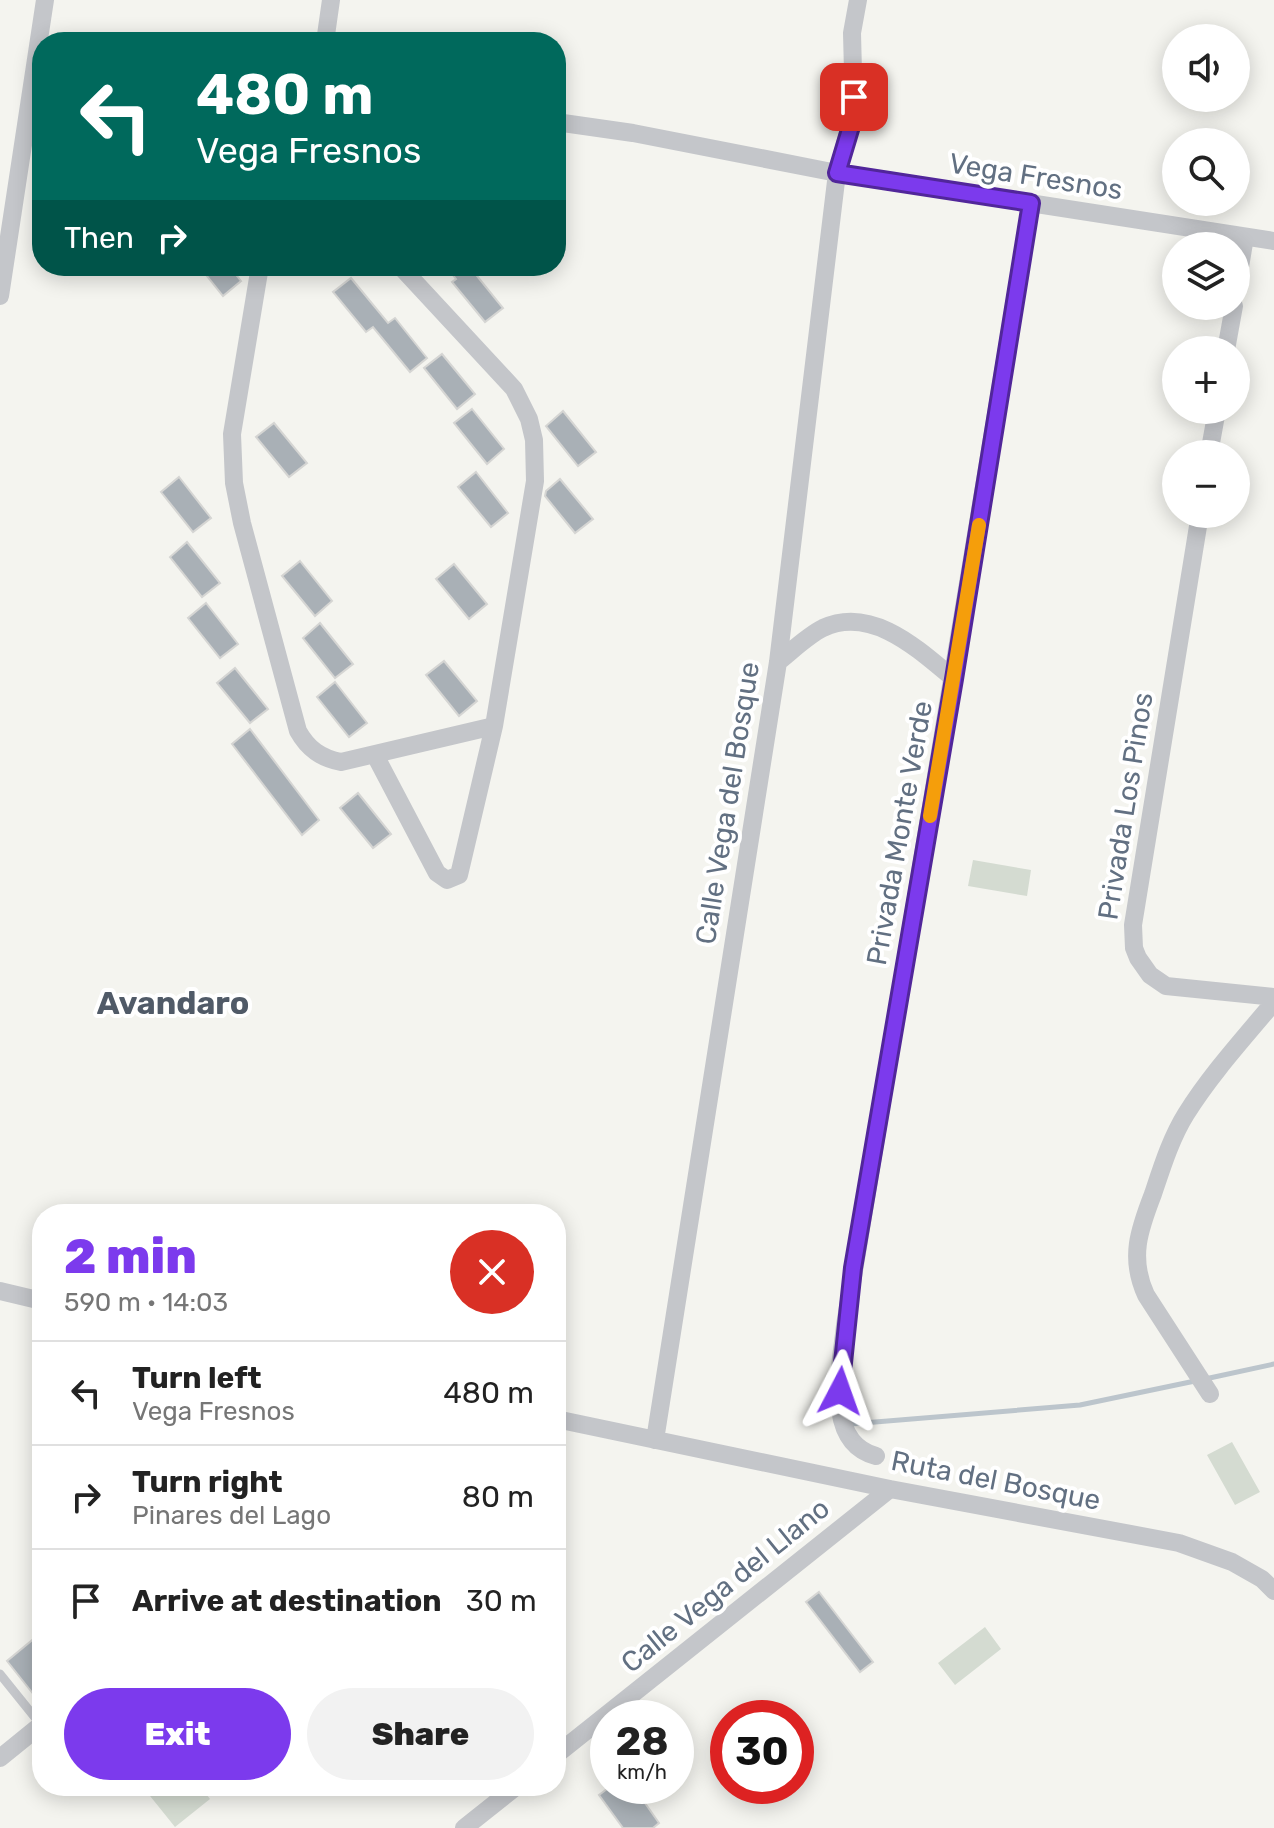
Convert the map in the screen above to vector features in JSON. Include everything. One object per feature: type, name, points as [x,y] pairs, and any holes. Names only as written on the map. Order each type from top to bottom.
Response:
[{"type":"street","points":[[42,32],[45,0]]},
{"type":"street","points":[[326,32],[331,0]]},
{"type":"street","name":"Calle Vega del Bosque","points":[[655,1440],[778,662],[837,173],[854,111],[852,33],[858,0]]},
{"type":"street","points":[[0,296],[32,101]]},
{"type":"street","name":"Vega Fresnos","points":[[566,123],[633,133],[837,173],[1214,232]]},
{"type":"street","name":"Privada Monte Verde","points":[[876,1456],[854,1444],[844,1428],[839,1411],[840,1372],[853,1268],[954,679],[1031,203]]},
{"type":"street","name":"Vega Fresnos","points":[[1250,238],[1274,241]]},
{"type":"street","points":[[258,276],[232,434],[234,483],[242,523],[303,741],[320,755],[341,762],[494,726]]},
{"type":"street","points":[[375,755],[437,873],[447,880],[459,875],[494,726],[535,481],[534,440],[529,419],[514,389],[409,276]]},
{"type":"street","name":"Privada Los Pinos","points":[[1198,528],[1133,925],[1134,948],[1143,967],[1166,986],[1274,1000]]},
{"type":"street","points":[[778,662],[820,629],[840,622],[863,622],[886,629],[954,679]]},
{"type":"street","points":[[1210,1394],[1146,1295],[1138,1277],[1136,1261],[1139,1237],[1167,1154],[1185,1116],[1274,1000]]},
{"type":"street","points":[[0,1291],[32,1299]]},
{"type":"street","name":"Ruta del Bosque","points":[[566,1421],[890,1489],[1179,1543],[1232,1562],[1262,1579],[1274,1591]]},
{"type":"street","name":"Calle Vega del Llano","points":[[566,1747],[890,1489]]},
{"type":"street","points":[[0,1758],[32,1732]]},
{"type":"street","points":[[464,1828],[504,1796]]},
{"type":"lane","points":[[0,1674],[32,1712]]},
{"type":"shaded area","points":[[973,860],[1031,870],[1027,896],[968,886]]},
{"type":"shaded area","points":[[1232,1442],[1260,1492],[1235,1505],[1207,1455]]},
{"type":"shaded area","points":[[985,1627],[1001,1649],[955,1685],[938,1663]]},
{"type":"shaded area","points":[[150,1796],[208,1796],[210,1799],[175,1827]]},
{"type":"building","points":[[207,276],[237,276],[241,281],[223,296]]},
{"type":"building","points":[[454,276],[477,276],[503,308],[485,322],[452,282],[456,279]]},
{"type":"building","points":[[351,278],[388,323],[395,318],[427,358],[410,372],[373,327],[366,332],[333,292]]},
{"type":"building","points":[[442,354],[475,394],[457,409],[424,368]]},
{"type":"building","points":[[472,409],[504,449],[487,464],[454,423]]},
{"type":"building","points":[[563,411],[596,452],[578,466],[546,426]]},
{"type":"building","points":[[274,423],[307,463],[289,477],[256,437]]},
{"type":"building","points":[[476,472],[508,513],[491,527],[458,487]]},
{"type":"building","points":[[179,477],[211,518],[193,532],[161,492]]},
{"type":"building","points":[[560,479],[593,519],[575,533],[545,496],[546,491]]},
{"type":"building","points":[[187,542],[220,583],[202,597],[170,557]]},
{"type":"building","points":[[300,561],[332,601],[315,616],[282,576]]},
{"type":"building","points":[[454,564],[487,604],[469,619],[436,579]]},
{"type":"building","points":[[206,603],[238,644],[220,658],[188,618]]},
{"type":"building","points":[[320,623],[353,664],[335,678],[303,638]]},
{"type":"building","points":[[444,661],[477,701],[459,716],[426,675]]},
{"type":"building","points":[[235,668],[268,709],[250,723],[217,683]]},
{"type":"building","points":[[335,682],[367,723],[349,737],[317,697]]},
{"type":"building","points":[[250,729],[319,820],[302,835],[232,744]]},
{"type":"building","points":[[358,793],[391,834],[373,848],[340,808]]},
{"type":"building","points":[[819,1592],[873,1662],[860,1672],[806,1602]]},
{"type":"building","points":[[32,1640],[32,1692],[7,1661]]},
{"type":"building","points":[[606,1804],[646,1804],[659,1823],[653,1828],[623,1828]]},
{"type":"waterway","points":[[1205,1379],[1274,1364]]},
{"type":"waterway","points":[[851,1424],[1080,1405],[1195,1381]]},
{"type":"slow traffic","points":[[930,816],[979,525]]},
{"type":"district","name":"Avandaro","points":[[173,1003]]},
{"type":"route","points":[[840,1391],[853,1268],[954,679],[1031,203],[837,173],[852,123],[854,97]]}]
